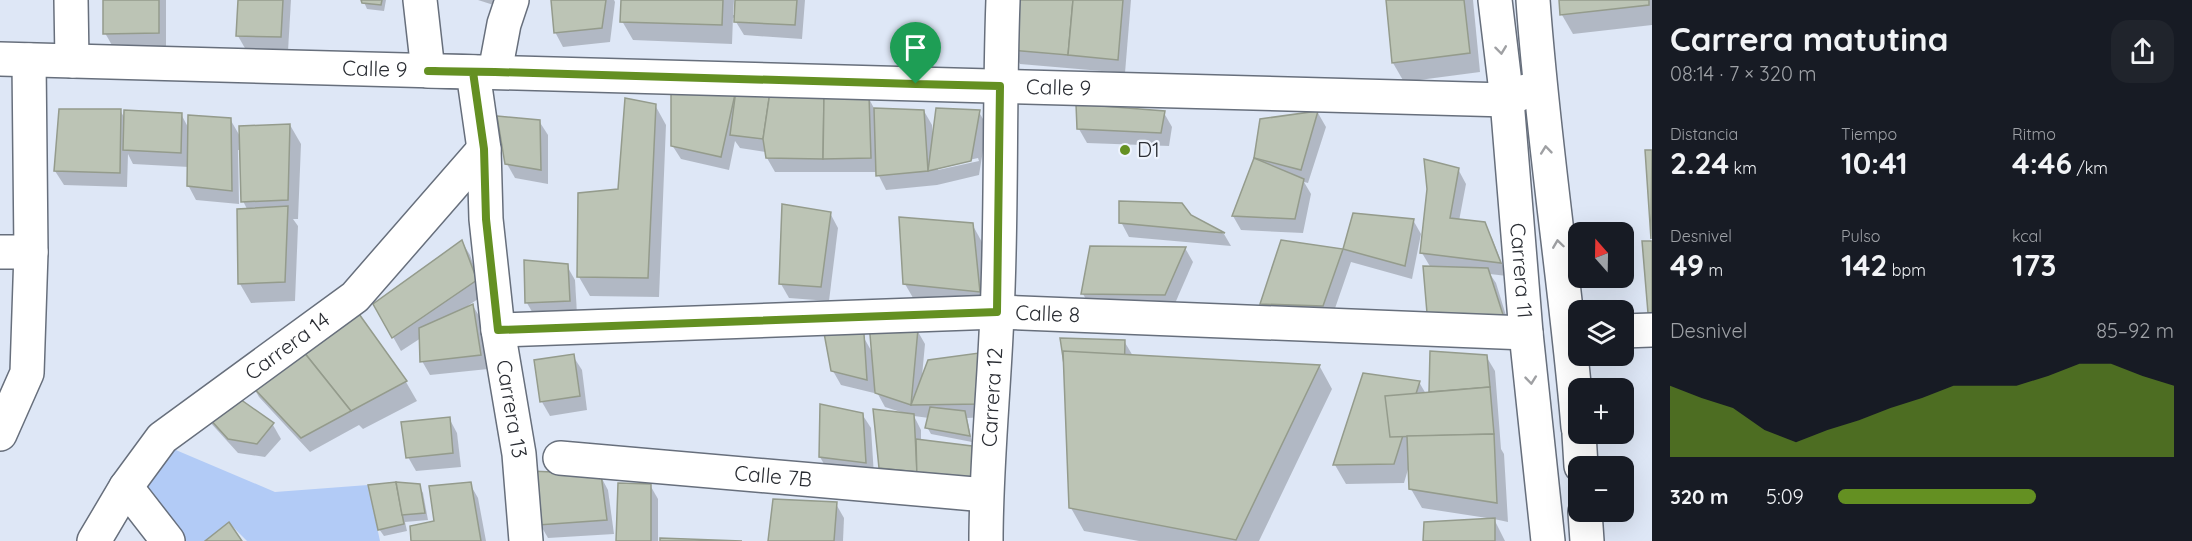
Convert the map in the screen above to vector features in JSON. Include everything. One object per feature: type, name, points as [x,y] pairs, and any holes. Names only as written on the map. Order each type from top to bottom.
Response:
[{"type":"street","points":[[71,0],[72,61]]},
{"type":"street","points":[[420,0],[428,71]]},
{"type":"street","points":[[495,72],[504,24],[512,0]]},
{"type":"street","name":"Carrera 12","points":[[986,541],[986,495],[997,312],[1000,86],[1004,0]]},
{"type":"street","name":"Carrera 11","points":[[1495,0],[1507,100],[1526,333],[1548,541]]},
{"type":"street","name":"Carrera 11","points":[[1533,0],[1539,90],[1553,208],[1569,300]]},
{"type":"street","points":[[0,434],[27,373],[15,252],[14,59]]},
{"type":"street","name":"Calle 9","points":[[14,59],[1507,100],[1526,91],[1539,90]]},
{"type":"street","name":"Carrera 13","points":[[428,71],[473,72],[484,149],[486,219],[498,330],[519,454],[526,541]]},
{"type":"street","name":"Carrera 14","points":[[94,541],[126,487],[162,438],[355,297],[484,149]]},
{"type":"street","name":"Calle 8","points":[[498,330],[997,312],[1526,333]]},
{"type":"street","points":[[1634,331],[1652,330]]},
{"type":"street","name":"Calle 7B","points":[[561,458],[986,495]]},
{"type":"street","points":[[126,487],[168,541]]},
{"type":"street","points":[[1586,522],[1587,541]]},
{"type":"shaded area","points":[[164,445],[275,492],[368,485],[380,541],[247,541],[229,523],[205,541],[181,541],[136,489]]},
{"type":"building","points":[[103,0],[159,0],[159,33],[103,34]]},
{"type":"building","points":[[238,0],[283,0],[281,37],[236,36]]},
{"type":"building","points":[[361,0],[382,0],[381,5],[362,3]]},
{"type":"building","points":[[551,0],[606,0],[602,28],[554,33]]},
{"type":"building","points":[[621,0],[723,0],[722,25],[620,22]]},
{"type":"building","points":[[735,0],[797,0],[795,25],[734,22]]},
{"type":"building","points":[[1016,0],[1073,0],[1068,55],[1011,50]]},
{"type":"building","points":[[1073,0],[1123,0],[1118,60],[1068,55]]},
{"type":"building","points":[[1386,0],[1464,0],[1470,53],[1392,63]]},
{"type":"building","points":[[1559,0],[1649,0],[1649,5],[1560,15]]},
{"type":"building","points":[[671,90],[736,90],[721,157],[671,146]]},
{"type":"building","points":[[736,90],[770,92],[763,139],[730,135]]},
{"type":"building","points":[[770,92],[824,96],[823,159],[766,158],[763,139]]},
{"type":"building","points":[[824,96],[869,96],[871,158],[823,159]]},
{"type":"building","points":[[625,98],[656,104],[648,278],[577,277],[578,193],[618,189]]},
{"type":"building","points":[[1076,104],[1165,111],[1161,133],[1077,129]]},
{"type":"building","points":[[874,108],[924,110],[928,171],[876,176]]},
{"type":"building","points":[[936,108],[980,110],[971,161],[928,171]]},
{"type":"building","points":[[59,109],[121,109],[120,173],[54,171]]},
{"type":"building","points":[[124,110],[182,113],[181,153],[123,150]]},
{"type":"building","points":[[1318,111],[1301,170],[1254,158],[1260,119]]},
{"type":"building","points":[[188,115],[231,118],[232,191],[187,186]]},
{"type":"building","points":[[497,116],[540,120],[541,170],[505,164]]},
{"type":"building","points":[[290,124],[288,200],[241,202],[239,126]]},
{"type":"building","points":[[1645,150],[1652,150],[1651,239]]},
{"type":"building","points":[[1254,158],[1304,179],[1295,219],[1232,216]]},
{"type":"building","points":[[1424,159],[1459,168],[1450,218],[1485,222],[1501,263],[1420,253],[1427,189]]},
{"type":"building","points":[[1119,201],[1182,203],[1191,215],[1225,233],[1119,223]]},
{"type":"building","points":[[782,204],[831,212],[821,287],[779,284]]},
{"type":"building","points":[[288,206],[285,282],[238,284],[237,209]]},
{"type":"building","points":[[1353,213],[1414,219],[1405,266],[1343,249]]},
{"type":"building","points":[[899,217],[973,223],[980,292],[903,284]]},
{"type":"building","points":[[462,240],[477,280],[392,338],[373,304]]},
{"type":"building","points":[[1281,240],[1343,249],[1323,306],[1260,304]]},
{"type":"building","points":[[1642,241],[1652,241],[1652,313],[1648,313]]},
{"type":"building","points":[[1090,246],[1186,247],[1165,295],[1081,294]]},
{"type":"building","points":[[524,260],[568,264],[570,301],[525,303]]},
{"type":"building","points":[[1423,266],[1488,268],[1505,321],[1427,313]]},
{"type":"building","points":[[473,304],[481,355],[420,362],[419,328]]},
{"type":"building","points":[[354,307],[407,381],[351,411],[299,346]]},
{"type":"building","points":[[869,323],[918,329],[911,405],[875,393]]},
{"type":"building","points":[[824,333],[864,334],[867,380],[831,371]]},
{"type":"building","points":[[1060,338],[1125,340],[1124,381],[1066,377]]},
{"type":"building","points":[[299,346],[351,411],[301,438],[249,383]]},
{"type":"building","points":[[1063,351],[1320,365],[1236,540],[1069,508]]},
{"type":"building","points":[[1430,351],[1487,355],[1490,387],[1429,392]]},
{"type":"building","points":[[979,353],[981,404],[911,405],[928,360]]},
{"type":"building","points":[[574,354],[580,396],[540,402],[534,360]]},
{"type":"building","points":[[1363,373],[1420,381],[1394,464],[1333,465]]},
{"type":"building","points":[[223,387],[274,423],[257,444],[228,439],[198,406]]},
{"type":"building","points":[[1490,387],[1494,434],[1390,437],[1385,396]]},
{"type":"building","points":[[820,404],[863,413],[866,463],[819,457]]},
{"type":"building","points":[[930,407],[965,411],[970,436],[925,428]]},
{"type":"building","points":[[873,409],[914,414],[917,472],[879,468]]},
{"type":"building","points":[[450,417],[453,453],[406,458],[401,422]]},
{"type":"building","points":[[1494,434],[1497,503],[1409,489],[1407,436]]},
{"type":"building","points":[[916,439],[972,446],[976,488],[917,480]]},
{"type":"building","points":[[529,471],[601,474],[607,520],[538,525]]},
{"type":"building","points":[[396,482],[404,524],[378,530],[368,485]]},
{"type":"building","points":[[396,482],[420,484],[425,513],[402,515]]},
{"type":"building","points":[[471,482],[481,541],[411,541],[410,526],[434,521],[429,486]]},
{"type":"building","points":[[618,483],[651,484],[651,541],[616,541]]},
{"type":"building","points":[[773,499],[837,502],[834,541],[768,541]]},
{"type":"building","points":[[1495,518],[1495,541],[1423,541],[1424,522]]},
{"type":"building","points":[[229,522],[242,541],[205,541]]},
{"type":"building","points":[[660,538],[742,541],[660,541]]},
{"type":"place","name":"D1","points":[[1125,150]]},
{"type":"route","points":[[428,71],[495,72],[916,84],[1000,86],[997,312],[498,330],[486,219],[484,149],[473,72],[428,71]]}]
